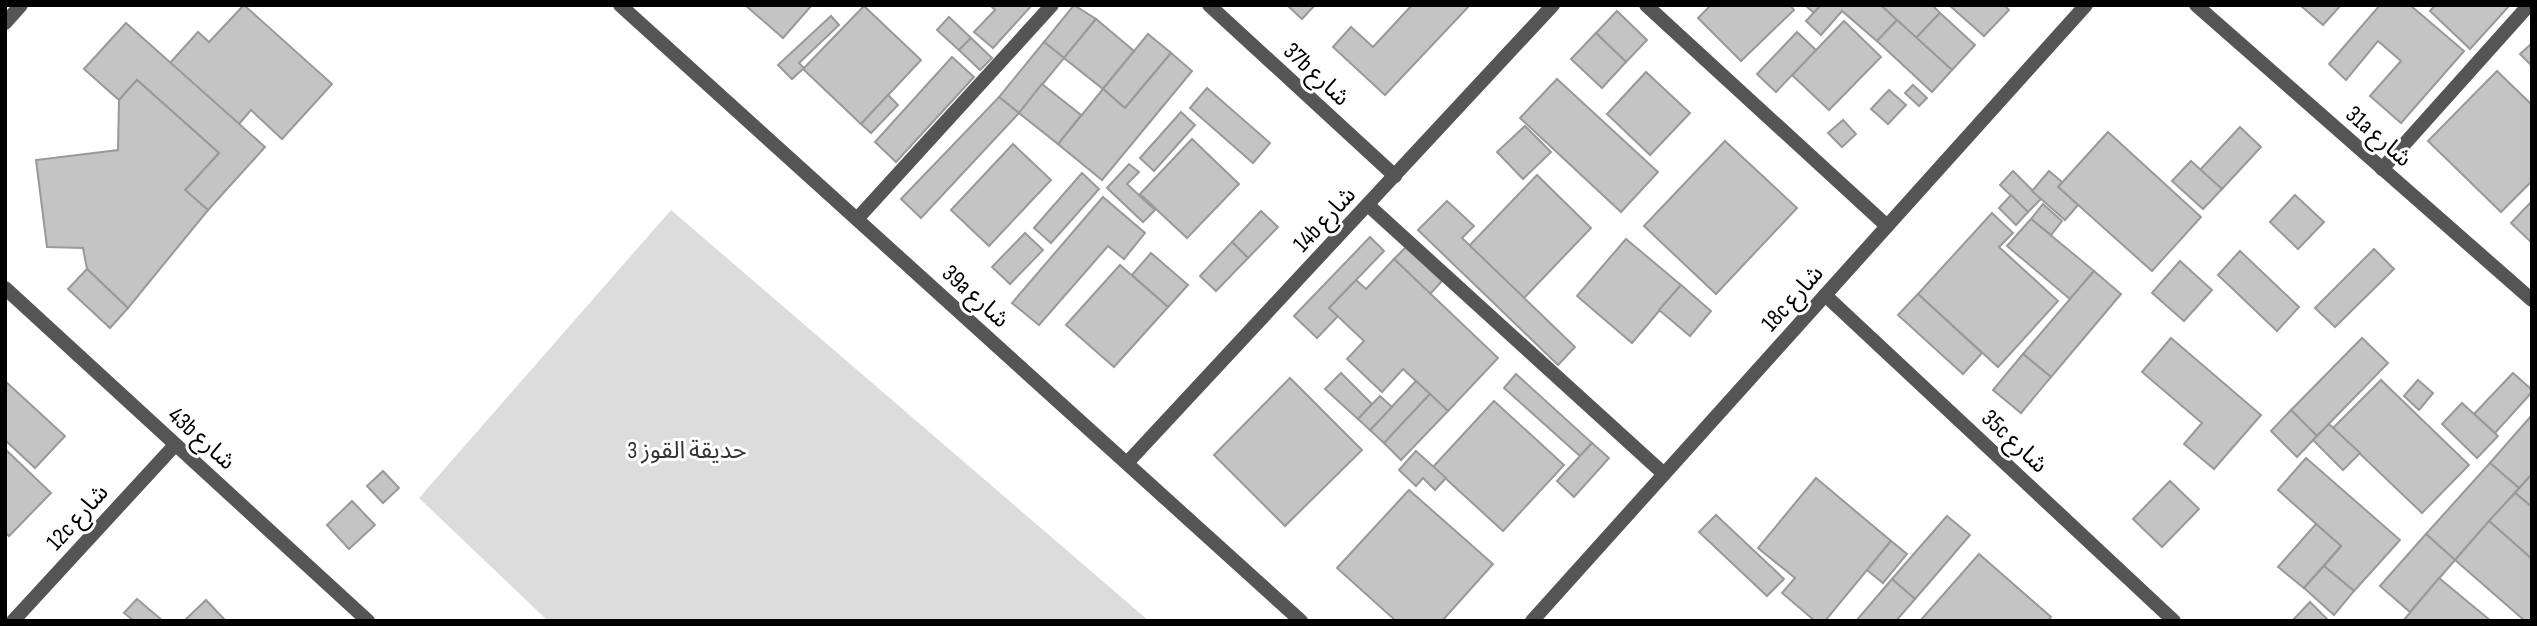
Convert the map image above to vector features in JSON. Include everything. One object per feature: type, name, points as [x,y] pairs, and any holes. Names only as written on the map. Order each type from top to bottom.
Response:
[{"type":"street","points":[[5,23],[21,5]]},
{"type":"street","name":"39a شارع","points":[[621,5],[1301,621]]},
{"type":"street","points":[[857,219],[1052,5]]},
{"type":"street","name":"37b شارع","points":[[1209,5],[1395,176]]},
{"type":"street","name":"14b شارع","points":[[1127,463],[1553,5]]},
{"type":"street","points":[[1646,5],[1887,226]]},
{"type":"street","name":"18c شارع","points":[[1532,621],[2086,5]]},
{"type":"street","name":"31a شارع","points":[[2196,5],[2532,300]]},
{"type":"street","points":[[2382,169],[2529,5]]},
{"type":"street","points":[[1368,205],[1664,474]]},
{"type":"street","name":"43b شارع","points":[[5,288],[368,621]]},
{"type":"street","name":"35c شارع","points":[[1825,295],[2174,621]]},
{"type":"street","name":"12c شارع","points":[[13,621],[175,444]]},
{"type":"green space","name":"حديقة القوز 3","points":[[671,210],[1149,621],[548,621],[419,498]]},
{"type":"building","points":[[244,5],[332,84],[282,139],[251,110],[239,124],[170,63],[198,32],[209,42]]},
{"type":"building","points":[[745,5],[812,5],[783,38]]},
{"type":"building","points":[[990,5],[1032,5],[993,48],[974,32],[995,10]]},
{"type":"building","points":[[1074,5],[1096,19],[1064,58],[1044,42]]},
{"type":"building","points":[[1287,5],[1315,5],[1302,19]]},
{"type":"building","points":[[1412,5],[1470,5],[1385,95],[1333,47],[1351,27],[1373,47]]},
{"type":"building","points":[[1711,5],[1790,5],[1794,10],[1741,61],[1698,18]]},
{"type":"building","points":[[1805,5],[1821,5],[1814,13]]},
{"type":"building","points":[[1821,5],[1881,5],[1897,20],[1877,41],[1842,11],[1821,35],[1806,21]]},
{"type":"building","points":[[1881,5],[1932,5],[1940,13],[1916,38]]},
{"type":"building","points":[[1949,5],[2004,5],[2009,10],[1984,36]]},
{"type":"building","points":[[2300,5],[2341,5],[2323,25]]},
{"type":"building","points":[[2380,5],[2410,5],[2464,51],[2401,123],[2370,96],[2401,61],[2378,41],[2346,80],[2329,64]]},
{"type":"building","points":[[2435,5],[2510,5],[2470,49],[2430,11]]},
{"type":"building","points":[[864,6],[921,60],[861,124],[803,69]]},
{"type":"building","points":[[1617,11],[1647,40],[1626,62],[1596,33]]},
{"type":"building","points":[[1940,13],[1975,45],[1952,70],[1916,38]]},
{"type":"building","points":[[831,16],[839,25],[799,63],[804,68],[792,79],[778,65]]},
{"type":"building","points":[[949,17],[971,38],[959,50],[937,30]]},
{"type":"building","points":[[1096,19],[1134,51],[1103,89],[1064,58]]},
{"type":"building","points":[[1897,20],[1952,70],[1932,92],[1877,41]]},
{"type":"building","points":[[1844,21],[1881,57],[1829,110],[1792,75]]},
{"type":"building","points":[[126,23],[265,147],[208,210],[185,190],[219,153],[137,80],[119,100],[84,69]]},
{"type":"building","points":[[1797,32],[1816,50],[1776,92],[1757,74]]},
{"type":"building","points":[[1596,33],[1626,62],[1602,88],[1571,59]]},
{"type":"building","points":[[1148,34],[1171,53],[1125,108],[1103,89]]},
{"type":"building","points":[[971,38],[992,58],[980,70],[959,50]]},
{"type":"building","points":[[1044,42],[1064,58],[1019,113],[999,97]]},
{"type":"building","points":[[2532,43],[2532,66],[2520,54]]},
{"type":"building","points":[[1171,53],[1192,71],[1102,180],[1058,144],[1103,89],[1125,108]]},
{"type":"building","points":[[952,57],[974,77],[896,162],[875,142]]},
{"type":"building","points":[[2497,71],[2532,105],[2532,181],[2501,212],[2428,141]]},
{"type":"building","points":[[1646,72],[1690,113],[1650,155],[1607,114]]},
{"type":"building","points":[[1557,79],[1658,172],[1621,212],[1520,118]]},
{"type":"building","points":[[137,80],[219,153],[185,190],[208,210],[128,308],[87,269],[83,248],[47,247],[36,160],[118,150],[119,100]]},
{"type":"building","points":[[1042,84],[1081,115],[1058,144],[1019,113]]},
{"type":"building","points":[[1913,85],[1927,98],[1919,106],[1905,93]]},
{"type":"building","points":[[1207,88],[1270,143],[1253,163],[1190,108]]},
{"type":"building","points":[[1889,90],[1906,105],[1888,124],[1871,109]]},
{"type":"building","points":[[888,95],[898,105],[871,133],[861,124]]},
{"type":"building","points":[[999,97],[1019,113],[921,218],[901,199]]},
{"type":"building","points":[[1181,112],[1195,125],[1154,171],[1140,158]]},
{"type":"building","points":[[1843,120],[1856,134],[1842,147],[1828,133]]},
{"type":"building","points":[[1525,126],[1551,152],[1523,179],[1497,152]]},
{"type":"building","points":[[2240,127],[2261,147],[2222,189],[2200,170]]},
{"type":"building","points":[[2108,132],[2201,217],[2152,271],[2058,187]]},
{"type":"building","points":[[1192,139],[1239,184],[1187,238],[1140,194]]},
{"type":"building","points":[[1725,141],[1797,208],[1716,294],[1644,226]]},
{"type":"building","points":[[1013,144],[1051,180],[989,246],[951,210]]},
{"type":"building","points":[[2191,161],[2222,189],[2203,209],[2172,181]]},
{"type":"building","points":[[1129,164],[1139,172],[1127,184],[1155,210],[1143,222],[1107,188]]},
{"type":"building","points":[[2013,171],[2041,199],[2028,212],[2000,185]]},
{"type":"building","points":[[2049,171],[2062,182],[2058,187],[2078,205],[2065,220],[2032,191]]},
{"type":"building","points":[[1082,173],[1099,189],[1051,243],[1034,228]]},
{"type":"building","points":[[1537,175],[1591,228],[1524,298],[1469,246]]},
{"type":"building","points":[[2011,195],[2028,212],[2016,225],[1999,208]]},
{"type":"building","points":[[2295,195],[2324,222],[2298,249],[2270,222]]},
{"type":"building","points":[[1103,197],[1145,233],[1124,259],[1108,246],[1039,325],[1012,303]]},
{"type":"building","points":[[1447,201],[1474,226],[1462,238],[1575,347],[1558,365],[1418,230]]},
{"type":"building","points":[[2532,201],[2532,243],[2511,223]]},
{"type":"building","points":[[2043,204],[2062,221],[2051,235],[2031,219]]},
{"type":"building","points":[[1261,211],[1278,227],[1248,258],[1232,242]]},
{"type":"building","points":[[1992,213],[2013,233],[1999,247],[2058,301],[1998,367],[1918,294]]},
{"type":"building","points":[[2031,219],[2094,271],[2070,299],[2007,246]]},
{"type":"building","points":[[1025,233],[1043,250],[1010,284],[992,267]]},
{"type":"building","points":[[1370,237],[1384,251],[1329,308],[1338,316],[1317,338],[1294,316]]},
{"type":"building","points":[[1626,239],[1681,285],[1632,343],[1577,296]]},
{"type":"building","points":[[1232,242],[1248,258],[1216,291],[1200,276]]},
{"type":"building","points":[[1406,247],[1442,281],[1430,294],[1394,259]]},
{"type":"building","points":[[2374,249],[2394,269],[2335,327],[2315,308]]},
{"type":"building","points":[[2240,251],[2299,307],[2277,331],[2218,275]]},
{"type":"building","points":[[1151,253],[1188,285],[1168,307],[1132,275]]},
{"type":"building","points":[[1394,259],[1498,358],[1448,411],[1403,369],[1382,392],[1347,359],[1364,341],[1329,308],[1356,280],[1366,289]]},
{"type":"building","points":[[2180,261],[2212,290],[2184,321],[2152,293]]},
{"type":"building","points":[[1120,265],[1168,307],[1114,367],[1066,325]]},
{"type":"building","points":[[87,269],[128,308],[110,328],[68,289]]},
{"type":"building","points":[[2094,271],[2121,294],[2051,377],[2023,354]]},
{"type":"building","points":[[1681,285],[1711,311],[1690,336],[1659,310]]},
{"type":"building","points":[[1918,294],[1982,353],[1963,374],[1898,315]]},
{"type":"building","points":[[2171,338],[2261,415],[2214,469],[2184,444],[2202,423],[2142,372]]},
{"type":"building","points":[[2362,338],[2388,363],[2317,436],[2291,410]]},
{"type":"building","points":[[2023,354],[2051,377],[2021,413],[1993,390]]},
{"type":"building","points":[[1341,373],[1372,404],[1358,419],[1325,389]]},
{"type":"building","points":[[2513,373],[2532,392],[2495,433],[2474,414]]},
{"type":"building","points":[[1516,374],[1592,443],[1580,456],[1504,388]]},
{"type":"building","points":[[1290,378],[1362,450],[1285,526],[1214,455]]},
{"type":"building","points":[[2381,380],[2469,465],[2422,513],[2333,428]]},
{"type":"building","points":[[2418,380],[2433,393],[2419,410],[2404,396]]},
{"type":"building","points":[[5,381],[65,436],[35,468],[5,440]]},
{"type":"building","points":[[1416,381],[1430,394],[1384,443],[1370,430]]},
{"type":"building","points":[[1430,394],[1448,411],[1401,460],[1384,443]]},
{"type":"building","points":[[1380,396],[1392,407],[1370,430],[1358,419]]},
{"type":"building","points":[[1494,401],[1564,465],[1503,531],[1433,467]]},
{"type":"building","points":[[2462,403],[2498,436],[2477,458],[2442,424]]},
{"type":"building","points":[[2291,410],[2317,436],[2297,457],[2271,431]]},
{"type":"building","points":[[2532,415],[2532,474],[2519,488],[2490,463]]},
{"type":"building","points":[[2329,424],[2360,453],[2343,470],[2313,440]]},
{"type":"building","points":[[1592,443],[1609,458],[1574,497],[1557,481]]},
{"type":"building","points":[[5,449],[51,493],[9,536],[5,532]]},
{"type":"building","points":[[1416,451],[1446,478],[1435,490],[1423,478],[1416,486],[1399,470]]},
{"type":"building","points":[[2306,458],[2400,540],[2354,591],[2324,566],[2341,546],[2278,490]]},
{"type":"building","points":[[2490,463],[2519,488],[2455,560],[2426,534]]},
{"type":"building","points":[[383,471],[399,488],[383,503],[367,486]]},
{"type":"building","points":[[2532,474],[2532,507],[2515,493]]},
{"type":"building","points":[[1816,478],[1891,541],[1825,621],[1815,621],[1782,593],[1795,578],[1758,548]]},
{"type":"building","points":[[2170,481],[2199,509],[2162,547],[2133,519]]},
{"type":"building","points":[[1409,490],[1493,564],[1442,621],[1396,621],[1337,568]]},
{"type":"building","points":[[2515,493],[2532,507],[2532,559],[2489,521]]},
{"type":"building","points":[[352,501],[375,525],[349,549],[327,525]]},
{"type":"building","points":[[1716,515],[1784,579],[1767,596],[1699,532]]},
{"type":"building","points":[[1947,516],[1970,535],[1915,599],[1892,579]]},
{"type":"building","points":[[2489,521],[2532,559],[2532,621],[2525,621],[2455,560]]},
{"type":"building","points":[[2316,524],[2341,546],[2304,588],[2278,567]]},
{"type":"building","points":[[2426,534],[2455,560],[2410,612],[2380,586]]},
{"type":"building","points":[[1891,541],[1907,554],[1883,583],[1867,570]]},
{"type":"building","points":[[1979,554],[2051,617],[2048,621],[1920,621]]},
{"type":"building","points":[[2324,566],[2354,591],[2334,615],[2304,588]]},
{"type":"building","points":[[2439,578],[2491,621],[2403,621]]},
{"type":"building","points":[[1892,579],[1915,599],[1896,621],[1856,621]]},
{"type":"building","points":[[137,599],[163,621],[134,621],[124,613]]},
{"type":"building","points":[[206,600],[226,621],[184,621]]},
{"type":"building","points":[[2310,602],[2329,621],[2292,621]]}]
